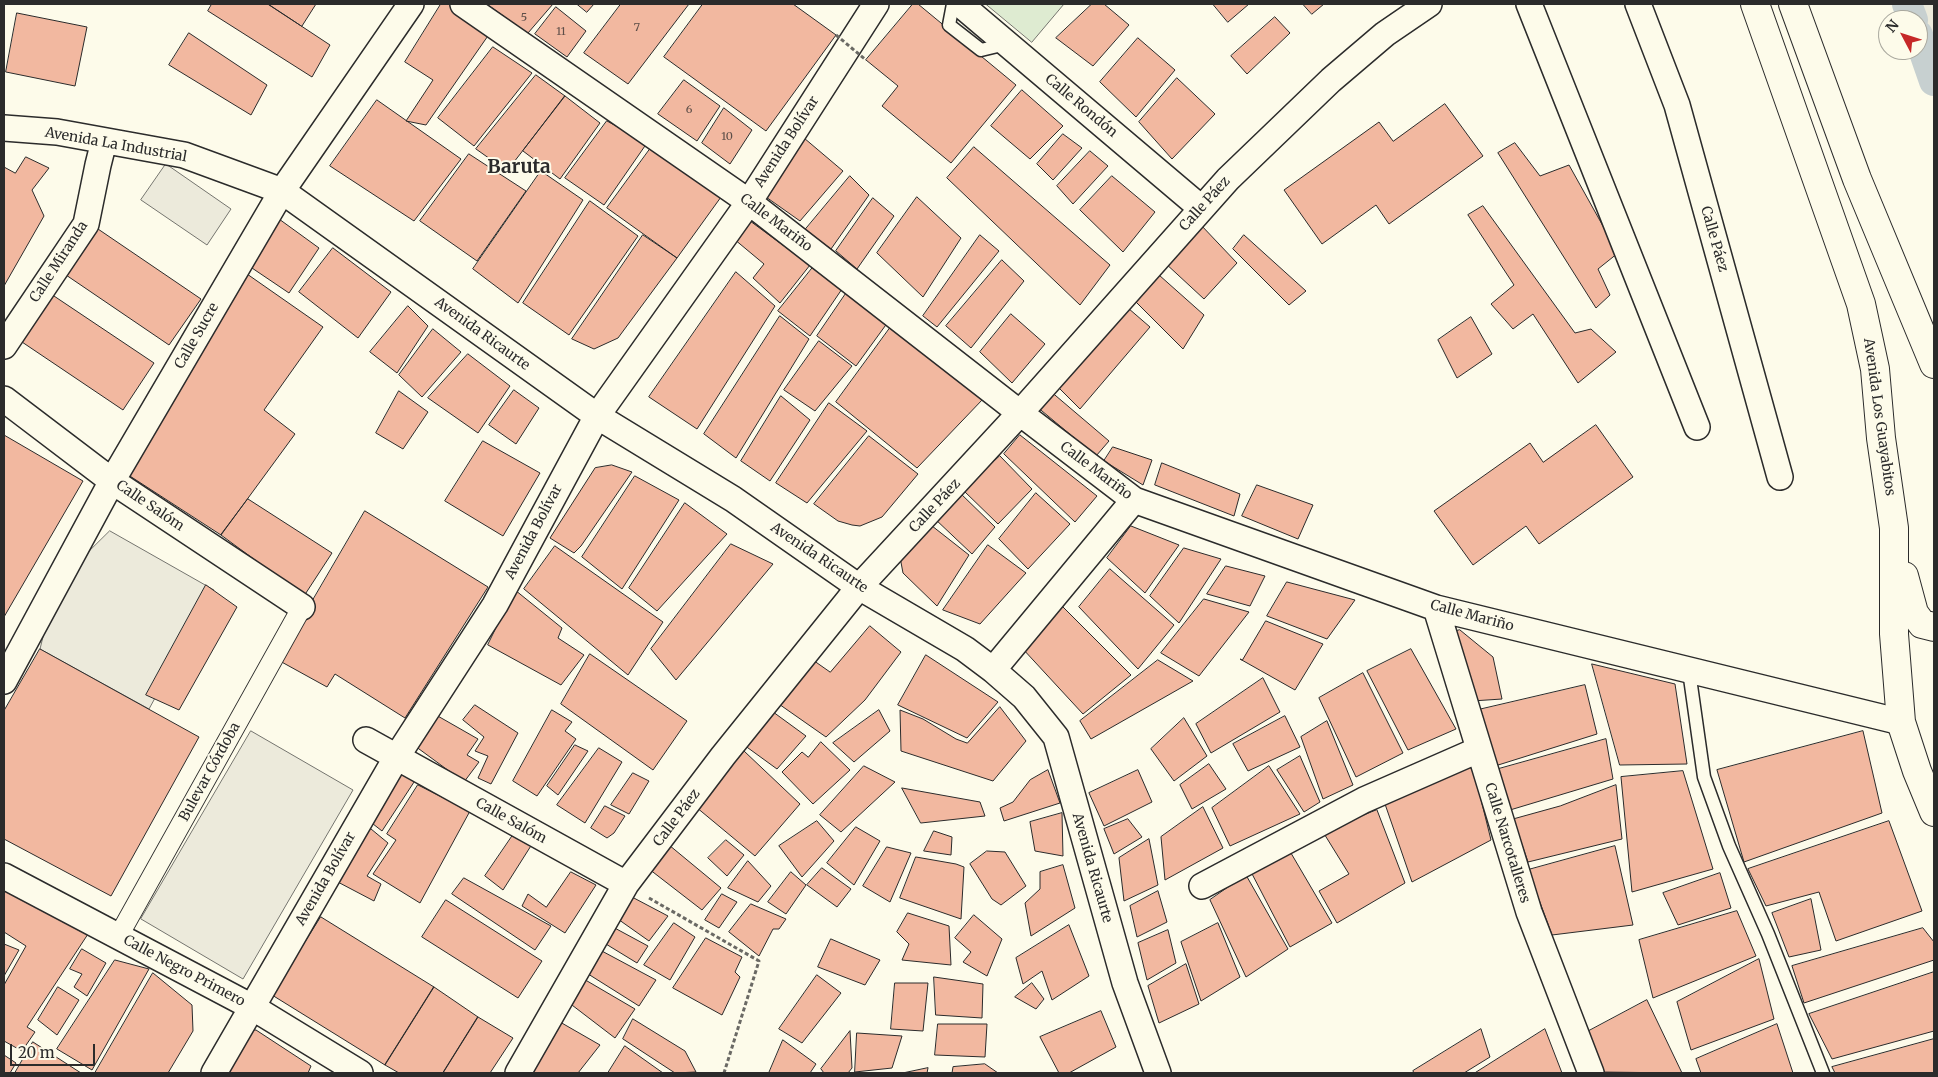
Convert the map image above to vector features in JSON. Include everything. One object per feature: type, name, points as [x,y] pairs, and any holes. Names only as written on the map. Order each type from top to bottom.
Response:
[{"type":"main road","name":"Avenida Los Guayabitos","points":[[1755,4],[1861,304],[1875,369],[1894,528],[1894,634],[1901,722],[1917,771],[1934,812]]},
{"type":"main road","points":[[1793,4],[1857,179],[1934,365]]},
{"type":"main road","points":[[1894,528],[1908,596],[1914,613],[1922,624],[1934,626]]},
{"type":"main road","points":[[1901,722],[1934,758]]},
{"type":"street","name":"Calle Sucre","points":[[4,681],[112,481],[282,191],[411,4]]},
{"type":"street","name":"Calle Mariño","points":[[464,4],[749,202],[1134,500],[1436,608],[1901,722]]},
{"type":"street","name":"Avenida Bolívar","points":[[214,1073],[396,758],[495,605],[597,416],[749,202],[876,4]]},
{"type":"street","name":"Calle Rondón","points":[[960,4],[1202,208]]},
{"type":"street","name":"Calle Páez","points":[[518,1073],[626,884],[723,756],[859,587],[1020,413],[1228,179],[1330,80],[1385,34],[1429,4]]},
{"type":"street","points":[[1529,4],[1697,427]]},
{"type":"street","name":"Calle Páez","points":[[1638,4],[1676,105],[1780,477]]},
{"type":"street","name":"Avenida La Industrial","points":[[4,128],[58,132],[184,155],[282,191]]},
{"type":"street","name":"Calle Miranda","points":[[4,346],[86,224],[104,141]]},
{"type":"street","name":"Avenida Ricaurte","points":[[282,191],[597,416],[733,499],[859,587],[965,649],[994,670],[1024,697],[1056,737],[1125,983],[1158,1073]]},
{"type":"street","name":"Calle Salóm","points":[[4,399],[112,481],[302,607]]},
{"type":"street","points":[[994,670],[1134,500]]},
{"type":"street","name":"Bulevar Córdoba","points":[[118,937],[302,607]]},
{"type":"street","name":"Calle Narcotalleres","points":[[1436,608],[1529,912],[1591,1073]]},
{"type":"street","name":"Calle Salóm","points":[[366,740],[626,884]]},
{"type":"street","points":[[1202,886],[1364,800],[1478,750]]},
{"type":"street","name":"Calle Negro Primero","points":[[4,876],[252,1007],[360,1073]]},
{"type":"lane","points":[[953,4],[949,25],[980,50],[1006,44]]},
{"type":"lane","points":[[1689,671],[1704,777],[1728,846],[1768,934],[1823,1073]]},
{"type":"path","points":[[836,35],[866,60]]},
{"type":"path","points":[[626,884],[759,961],[724,1073]]},
{"type":"green space","points":[[986,4],[1064,4],[1032,42]]},
{"type":"shaded area","points":[[1911,4],[1934,4],[1934,67],[1928,49],[1928,10],[1914,10]]},
{"type":"shaded area","points":[[166,164],[231,209],[207,245],[141,200]]},
{"type":"shaded area","points":[[110,531],[214,590],[149,709],[40,649],[56,584]]},
{"type":"shaded area","points":[[251,731],[353,790],[243,979],[141,919]]},
{"type":"building","points":[[212,4],[268,4],[330,45],[312,77],[208,11]]},
{"type":"building","points":[[268,4],[316,4],[302,26]]},
{"type":"building","points":[[441,4],[450,4],[492,30],[426,125],[406,121],[433,80],[405,62]]},
{"type":"building","points":[[487,4],[553,4],[528,33]]},
{"type":"building","points":[[577,4],[594,4],[587,12]]},
{"type":"building","points":[[621,4],[689,4],[628,84],[584,53]]},
{"type":"building","points":[[703,4],[793,4],[836,35],[766,131],[664,57]]},
{"type":"building","points":[[913,4],[918,4],[1016,85],[951,163],[882,106],[898,86],[866,60]]},
{"type":"building","points":[[1092,4],[1104,4],[1129,25],[1093,66],[1056,38]]},
{"type":"building","points":[[1213,4],[1249,4],[1228,22]]},
{"type":"building","points":[[1303,4],[1324,4],[1312,14]]},
{"type":"building","points":[[556,7],[586,31],[567,57],[535,34]]},
{"type":"building","points":[[17,13],[87,27],[75,86],[6,72]]},
{"type":"building","points":[[1275,17],[1290,33],[1247,74],[1231,56]]},
{"type":"building","points":[[189,33],[267,85],[251,115],[169,65]]},
{"type":"building","points":[[1138,38],[1175,70],[1136,117],[1100,82]]},
{"type":"building","points":[[493,47],[532,73],[474,146],[438,118]]},
{"type":"building","points":[[536,75],[565,96],[507,171],[476,149]]},
{"type":"building","points":[[1177,78],[1215,114],[1172,159],[1139,122]]},
{"type":"building","points":[[684,80],[720,106],[697,141],[658,114]]},
{"type":"building","points":[[1022,90],[1063,126],[1030,159],[991,126]]},
{"type":"building","points":[[565,96],[600,123],[560,179],[523,151]]},
{"type":"building","points":[[377,100],[461,159],[414,221],[330,166]]},
{"type":"building","points":[[1445,104],[1483,156],[1389,224],[1376,205],[1322,244],[1284,190],[1379,122],[1393,141]]},
{"type":"building","points":[[724,108],[752,130],[730,164],[702,143]]},
{"type":"building","points":[[607,121],[647,143],[604,205],[565,178]]},
{"type":"building","points":[[1063,134],[1082,148],[1053,180],[1037,164]]},
{"type":"building","points":[[804,138],[843,171],[800,221],[766,197]]},
{"type":"building","points":[[1515,143],[1540,176],[1569,165],[1618,253],[1598,269],[1610,295],[1596,308],[1498,153]]},
{"type":"building","points":[[653,145],[721,197],[677,258],[607,208]]},
{"type":"building","points":[[974,147],[1110,265],[1080,305],[947,178]]},
{"type":"building","points":[[1090,151],[1108,166],[1073,204],[1057,186]]},
{"type":"building","points":[[469,154],[526,191],[477,261],[420,221]]},
{"type":"building","points":[[26,157],[49,168],[32,190],[44,216],[4,286],[4,167],[15,173]]},
{"type":"building","points":[[541,171],[583,200],[518,303],[473,269]]},
{"type":"building","points":[[850,176],[869,195],[831,249],[805,230]]},
{"type":"building","points":[[1112,176],[1155,212],[1123,252],[1080,210]]},
{"type":"building","points":[[917,197],[961,238],[923,297],[877,253]]},
{"type":"building","points":[[873,198],[894,216],[857,269],[836,251]]},
{"type":"building","points":[[590,201],[638,236],[569,335],[523,303]]},
{"type":"building","points":[[1483,206],[1575,333],[1591,329],[1616,352],[1578,383],[1533,314],[1513,329],[1491,304],[1514,285],[1468,215]]},
{"type":"building","points":[[746,218],[810,265],[780,303],[753,278],[764,264],[734,239]]},
{"type":"building","points":[[279,219],[319,248],[289,293],[249,266]]},
{"type":"building","points":[[1200,224],[1237,263],[1204,299],[1164,262]]},
{"type":"building","points":[[98,229],[201,299],[169,345],[66,275]]},
{"type":"building","points":[[643,235],[677,258],[618,338],[594,349],[572,339]]},
{"type":"building","points":[[980,235],[999,251],[937,327],[923,316]]},
{"type":"building","points":[[1244,235],[1306,291],[1289,305],[1233,249]]},
{"type":"building","points":[[333,248],[391,292],[358,338],[299,292]]},
{"type":"building","points":[[1002,260],[1024,281],[971,348],[946,326]]},
{"type":"building","points":[[814,266],[842,289],[810,336],[778,311]]},
{"type":"building","points":[[237,267],[323,327],[264,410],[295,434],[221,535],[119,469]]},
{"type":"building","points":[[736,272],[775,306],[697,429],[649,397]]},
{"type":"building","points":[[1159,275],[1204,315],[1183,349],[1136,302]]},
{"type":"building","points":[[847,292],[888,322],[856,366],[817,336]]},
{"type":"building","points":[[51,294],[154,363],[123,410],[19,340]]},
{"type":"building","points":[[408,306],[428,326],[397,373],[370,352]]},
{"type":"building","points":[[1128,308],[1150,327],[1080,409],[1058,387]]},
{"type":"building","points":[[1011,314],[1045,344],[1012,383],[980,352]]},
{"type":"building","points":[[780,316],[809,339],[736,458],[704,434]]},
{"type":"building","points":[[1471,317],[1492,354],[1457,378],[1438,340]]},
{"type":"building","points":[[890,328],[983,399],[917,468],[836,402]]},
{"type":"building","points":[[433,329],[461,352],[422,397],[399,375]]},
{"type":"building","points":[[819,341],[852,366],[815,411],[784,390]]},
{"type":"building","points":[[468,354],[510,386],[478,433],[428,398]]},
{"type":"building","points":[[514,390],[539,408],[516,444],[489,425]]},
{"type":"building","points":[[1049,390],[1109,441],[1096,456],[1036,406]]},
{"type":"building","points":[[399,391],[428,412],[403,449],[376,433]]},
{"type":"building","points":[[781,396],[810,420],[770,481],[741,461]]},
{"type":"building","points":[[829,403],[867,431],[807,503],[776,483]]},
{"type":"building","points":[[1596,425],[1633,477],[1539,544],[1526,526],[1473,565],[1434,511],[1530,443],[1543,462]]},
{"type":"building","points":[[4,435],[83,481],[4,617]]},
{"type":"building","points":[[1020,435],[1097,496],[1075,522],[1004,454]]},
{"type":"building","points":[[869,436],[918,474],[882,517],[860,526],[852,525],[838,521],[814,504]]},
{"type":"building","points":[[483,441],[540,473],[503,536],[445,501]]},
{"type":"building","points":[[1113,447],[1152,460],[1143,485],[1104,461]]},
{"type":"building","points":[[1000,456],[1032,489],[998,524],[963,490]]},
{"type":"building","points":[[1162,463],[1240,494],[1234,516],[1155,485]]},
{"type":"building","points":[[612,465],[632,472],[581,546],[574,553],[550,538],[595,468]]},
{"type":"building","points":[[635,476],[679,500],[622,589],[582,557]]},
{"type":"building","points":[[1257,485],[1313,505],[1298,539],[1242,516]]},
{"type":"building","points":[[958,491],[995,527],[972,554],[934,518]]},
{"type":"building","points":[[1036,493],[1070,524],[1028,569],[999,539]]},
{"type":"building","points":[[248,499],[332,553],[304,596],[221,535]]},
{"type":"building","points":[[685,503],[727,534],[657,611],[629,588]]},
{"type":"building","points":[[365,511],[488,587],[405,718],[335,674],[327,687],[278,660]]},
{"type":"building","points":[[927,522],[969,555],[937,606],[903,573],[900,557]]},
{"type":"building","points":[[1131,526],[1179,545],[1145,593],[1107,558]]},
{"type":"building","points":[[731,544],[773,564],[676,680],[651,649]]},
{"type":"building","points":[[988,545],[1026,573],[980,624],[943,610]]},
{"type":"building","points":[[555,546],[663,622],[628,675],[524,589]]},
{"type":"building","points":[[1184,548],[1221,559],[1179,623],[1150,596]]},
{"type":"building","points":[[1226,566],[1265,576],[1250,606],[1207,594]]},
{"type":"building","points":[[1110,569],[1174,625],[1138,669],[1079,607]]},
{"type":"building","points":[[1287,582],[1355,600],[1327,639],[1267,616]]},
{"type":"building","points":[[206,585],[237,607],[179,710],[146,695]]},
{"type":"building","points":[[515,590],[562,628],[558,638],[584,655],[561,685],[488,645]]},
{"type":"building","points":[[1204,599],[1249,612],[1199,676],[1161,653]]},
{"type":"building","points":[[1061,605],[1131,675],[1083,714],[1022,648]]},
{"type":"building","points":[[1266,621],[1323,644],[1295,690],[1240,659],[1242,660]]},
{"type":"building","points":[[870,626],[901,652],[865,700],[826,737],[776,702],[810,658],[830,672]]},
{"type":"building","points":[[1460,630],[1493,657],[1502,699],[1472,701],[1452,632]]},
{"type":"building","points":[[40,649],[199,737],[111,896],[4,839],[4,711]]},
{"type":"building","points":[[1411,649],[1456,729],[1408,750],[1367,671]]},
{"type":"building","points":[[590,654],[687,721],[653,770],[561,704]]},
{"type":"building","points":[[926,655],[998,702],[967,738],[898,705]]},
{"type":"building","points":[[1158,660],[1193,681],[1091,739],[1080,721]]},
{"type":"building","points":[[1592,664],[1675,684],[1687,764],[1620,765]]},
{"type":"building","points":[[1363,673],[1403,753],[1356,777],[1319,698]]},
{"type":"building","points":[[1263,678],[1280,712],[1211,753],[1196,724]]},
{"type":"building","points":[[1585,685],[1597,734],[1495,766],[1478,710]]},
{"type":"building","points":[[475,705],[518,733],[491,784],[478,778],[488,756],[475,751],[484,737],[463,720]]},
{"type":"building","points":[[1000,707],[1026,741],[993,781],[901,751],[900,710],[923,719],[956,739],[967,743]]},
{"type":"building","points":[[769,709],[806,736],[777,769],[744,745]]},
{"type":"building","points":[[552,710],[572,722],[565,731],[576,739],[537,796],[513,781]]},
{"type":"building","points":[[879,710],[890,731],[854,762],[833,743]]},
{"type":"building","points":[[436,715],[478,739],[467,755],[479,762],[464,782],[415,746]]},
{"type":"building","points":[[1285,716],[1300,747],[1248,771],[1233,744]]},
{"type":"building","points":[[1184,718],[1207,756],[1174,781],[1151,749]]},
{"type":"building","points":[[1327,721],[1353,785],[1323,799],[1301,737]]},
{"type":"building","points":[[1863,731],[1882,813],[1744,862],[1717,770]]},
{"type":"building","points":[[1606,739],[1613,779],[1510,810],[1495,770]]},
{"type":"building","points":[[821,742],[850,770],[813,804],[782,772],[802,752],[808,757]]},
{"type":"building","points":[[575,745],[588,751],[558,795],[547,786]]},
{"type":"building","points":[[599,748],[622,762],[585,823],[557,805]]},
{"type":"building","points":[[744,751],[800,804],[755,856],[696,807]]},
{"type":"building","points":[[1300,756],[1320,802],[1304,812],[1277,770]]},
{"type":"building","points":[[1471,759],[1491,840],[1412,882],[1385,804]]},
{"type":"building","points":[[1209,764],[1226,789],[1192,809],[1180,785]]},
{"type":"building","points":[[864,766],[895,782],[841,832],[820,815]]},
{"type":"building","points":[[1269,766],[1300,814],[1230,846],[1212,808]]},
{"type":"building","points":[[396,768],[416,779],[382,831],[368,820]]},
{"type":"building","points":[[1048,770],[1060,803],[1004,821],[1000,808],[1013,802],[1030,780]]},
{"type":"building","points":[[1138,770],[1152,802],[1104,826],[1089,793]]},
{"type":"building","points":[[1683,771],[1713,869],[1632,892],[1621,777]]},
{"type":"building","points":[[633,773],[649,781],[629,814],[611,805]]},
{"type":"building","points":[[418,785],[470,811],[420,903],[373,874],[396,840],[387,834]]},
{"type":"building","points":[[1616,785],[1622,839],[1528,862],[1513,819],[1560,806]]},
{"type":"building","points":[[902,788],[980,802],[985,816],[921,823]]},
{"type":"building","points":[[605,806],[625,816],[614,833],[607,838],[591,828]]},
{"type":"building","points":[[1203,807],[1223,848],[1165,880],[1161,837]]},
{"type":"building","points":[[1377,810],[1405,883],[1337,923],[1319,891],[1349,874],[1323,832]]},
{"type":"building","points":[[1062,813],[1063,856],[1035,851],[1030,822]]},
{"type":"building","points":[[1128,819],[1142,837],[1114,854],[1104,829]]},
{"type":"building","points":[[817,821],[834,841],[802,877],[779,846]]},
{"type":"building","points":[[1889,821],[1922,911],[1836,941],[1819,892],[1766,906],[1748,869]]},
{"type":"building","points":[[365,824],[388,843],[367,876],[381,884],[374,901],[334,880]]},
{"type":"building","points":[[856,827],[880,841],[854,885],[827,863]]},
{"type":"building","points":[[934,831],[952,837],[951,855],[924,851]]},
{"type":"building","points":[[513,835],[534,841],[503,890],[485,876]]},
{"type":"building","points":[[1149,839],[1158,885],[1124,901],[1119,858]]},
{"type":"building","points":[[726,840],[744,855],[727,876],[708,858]]},
{"type":"building","points":[[669,845],[721,888],[702,910],[649,869]]},
{"type":"building","points":[[1615,846],[1633,925],[1552,935],[1528,870]]},
{"type":"building","points":[[887,847],[911,853],[890,902],[863,886]]},
{"type":"building","points":[[1288,848],[1332,923],[1290,947],[1250,870]]},
{"type":"building","points":[[987,851],[1005,852],[1026,886],[1001,905],[992,899],[970,864]]},
{"type":"building","points":[[916,857],[964,867],[961,919],[900,898]]},
{"type":"building","points":[[748,861],[771,886],[758,902],[728,888]]},
{"type":"building","points":[[1063,865],[1075,908],[1031,936],[1025,903],[1040,889],[1040,872]]},
{"type":"building","points":[[822,868],[851,889],[837,907],[807,885]]},
{"type":"building","points":[[571,872],[596,885],[565,933],[522,906],[528,894],[546,907]]},
{"type":"building","points":[[791,872],[806,885],[786,914],[768,902]]},
{"type":"building","points":[[1720,873],[1731,908],[1678,925],[1663,893]]},
{"type":"building","points":[[1246,875],[1288,949],[1246,977],[1210,900]]},
{"type":"building","points":[[464,878],[551,926],[535,950],[452,894]]},
{"type":"building","points":[[4,884],[88,934],[27,1027],[35,1032],[22,1051],[4,1041],[4,985],[26,946],[4,932]]},
{"type":"building","points":[[1158,891],[1167,922],[1137,937],[1130,906]]},
{"type":"building","points":[[722,894],[737,902],[719,928],[705,920]]},
{"type":"building","points":[[632,897],[668,916],[649,941],[615,917]]},
{"type":"building","points":[[1811,899],[1821,950],[1789,957],[1772,913]]},
{"type":"building","points":[[446,900],[542,961],[518,998],[422,937]]},
{"type":"building","points":[[751,904],[786,919],[779,929],[773,929],[759,956],[729,932]]},
{"type":"building","points":[[1737,911],[1756,956],[1653,998],[1639,940]]},
{"type":"building","points":[[908,913],[949,926],[951,965],[902,960],[909,944],[897,932]]},
{"type":"building","points":[[974,915],[1002,939],[987,976],[963,962],[971,952],[955,938]]},
{"type":"building","points":[[321,917],[434,987],[385,1065],[272,995]]},
{"type":"building","points":[[674,923],[695,937],[670,980],[644,965]]},
{"type":"building","points":[[1218,923],[1240,977],[1201,1001],[1181,942]]},
{"type":"building","points":[[1069,925],[1089,976],[1052,1000],[1042,971],[1023,984],[1016,958]]},
{"type":"building","points":[[611,926],[648,946],[637,963],[601,941]]},
{"type":"building","points":[[1923,928],[1934,942],[1934,960],[1804,1003],[1792,966]]},
{"type":"building","points":[[1168,930],[1176,963],[1147,980],[1138,943]]},
{"type":"building","points":[[706,938],[742,957],[735,972],[740,977],[722,1015],[673,988]]},
{"type":"building","points":[[831,939],[880,960],[865,985],[818,967]]},
{"type":"building","points":[[4,944],[19,950],[4,976]]},
{"type":"building","points":[[82,949],[106,963],[87,996],[74,987],[82,974],[70,969]]},
{"type":"building","points":[[600,950],[656,980],[639,1006],[585,972]]},
{"type":"building","points":[[1759,959],[1774,1019],[1691,1050],[1677,1002]]},
{"type":"building","points":[[115,960],[149,969],[92,1070],[57,1049]]},
{"type":"building","points":[[1186,964],[1199,1004],[1159,1023],[1148,986]]},
{"type":"building","points":[[1934,972],[1934,1031],[1832,1059],[1809,1014]]},
{"type":"building","points":[[153,973],[192,1005],[193,1031],[168,1073],[95,1073]]},
{"type":"building","points":[[817,975],[841,993],[802,1043],[779,1029]]},
{"type":"building","points":[[934,977],[983,984],[982,1018],[936,1015]]},
{"type":"building","points":[[582,978],[635,1009],[615,1038],[568,1002]]},
{"type":"building","points":[[895,983],[928,983],[923,1031],[891,1029]]},
{"type":"building","points":[[1032,983],[1044,999],[1036,1009],[1015,997]]},
{"type":"building","points":[[58,987],[79,1000],[57,1035],[38,1020]]},
{"type":"building","points":[[434,987],[478,1017],[443,1073],[399,1073],[385,1065]]},
{"type":"building","points":[[1647,1000],[1682,1073],[1599,1072],[1587,1032]]},
{"type":"building","points":[[1101,1011],[1116,1047],[1069,1073],[1059,1073],[1040,1037]]},
{"type":"building","points":[[478,1017],[513,1038],[490,1073],[443,1073]]},
{"type":"building","points":[[633,1019],[685,1051],[696,1072],[675,1073],[623,1039]]},
{"type":"building","points":[[560,1022],[600,1045],[578,1073],[530,1073]]},
{"type":"building","points":[[938,1024],[987,1024],[985,1057],[935,1055]]},
{"type":"building","points":[[1777,1024],[1793,1073],[1701,1073],[1696,1059]]},
{"type":"building","points":[[1481,1029],[1490,1057],[1464,1073],[1414,1073],[1413,1071]]},
{"type":"building","points":[[1545,1029],[1562,1073],[1475,1073]]},
{"type":"building","points":[[244,1030],[256,1030],[311,1066],[308,1073],[222,1073]]},
{"type":"building","points":[[850,1031],[852,1068],[848,1073],[824,1073],[821,1069]]},
{"type":"building","points":[[857,1033],[902,1036],[892,1068],[855,1072]]},
{"type":"building","points":[[1934,1039],[1934,1073],[1835,1073],[1832,1067]]},
{"type":"building","points":[[783,1040],[816,1064],[810,1073],[769,1073]]},
{"type":"building","points":[[33,1042],[81,1073],[15,1073]]},
{"type":"building","points":[[625,1046],[663,1073],[608,1073]]},
{"type":"building","points":[[4,1055],[16,1063],[10,1073],[4,1073]]},
{"type":"building","points":[[985,1064],[998,1073],[952,1073],[953,1067]]},
{"type":"building","points":[[928,1068],[927,1073],[903,1073]]},
{"type":"waterway","points":[[1907,4],[1909,10]]},
{"type":"waterway","points":[[1927,60],[1934,81]]},
{"type":"district","name":"Baruta","points":[[519,168]]}]
